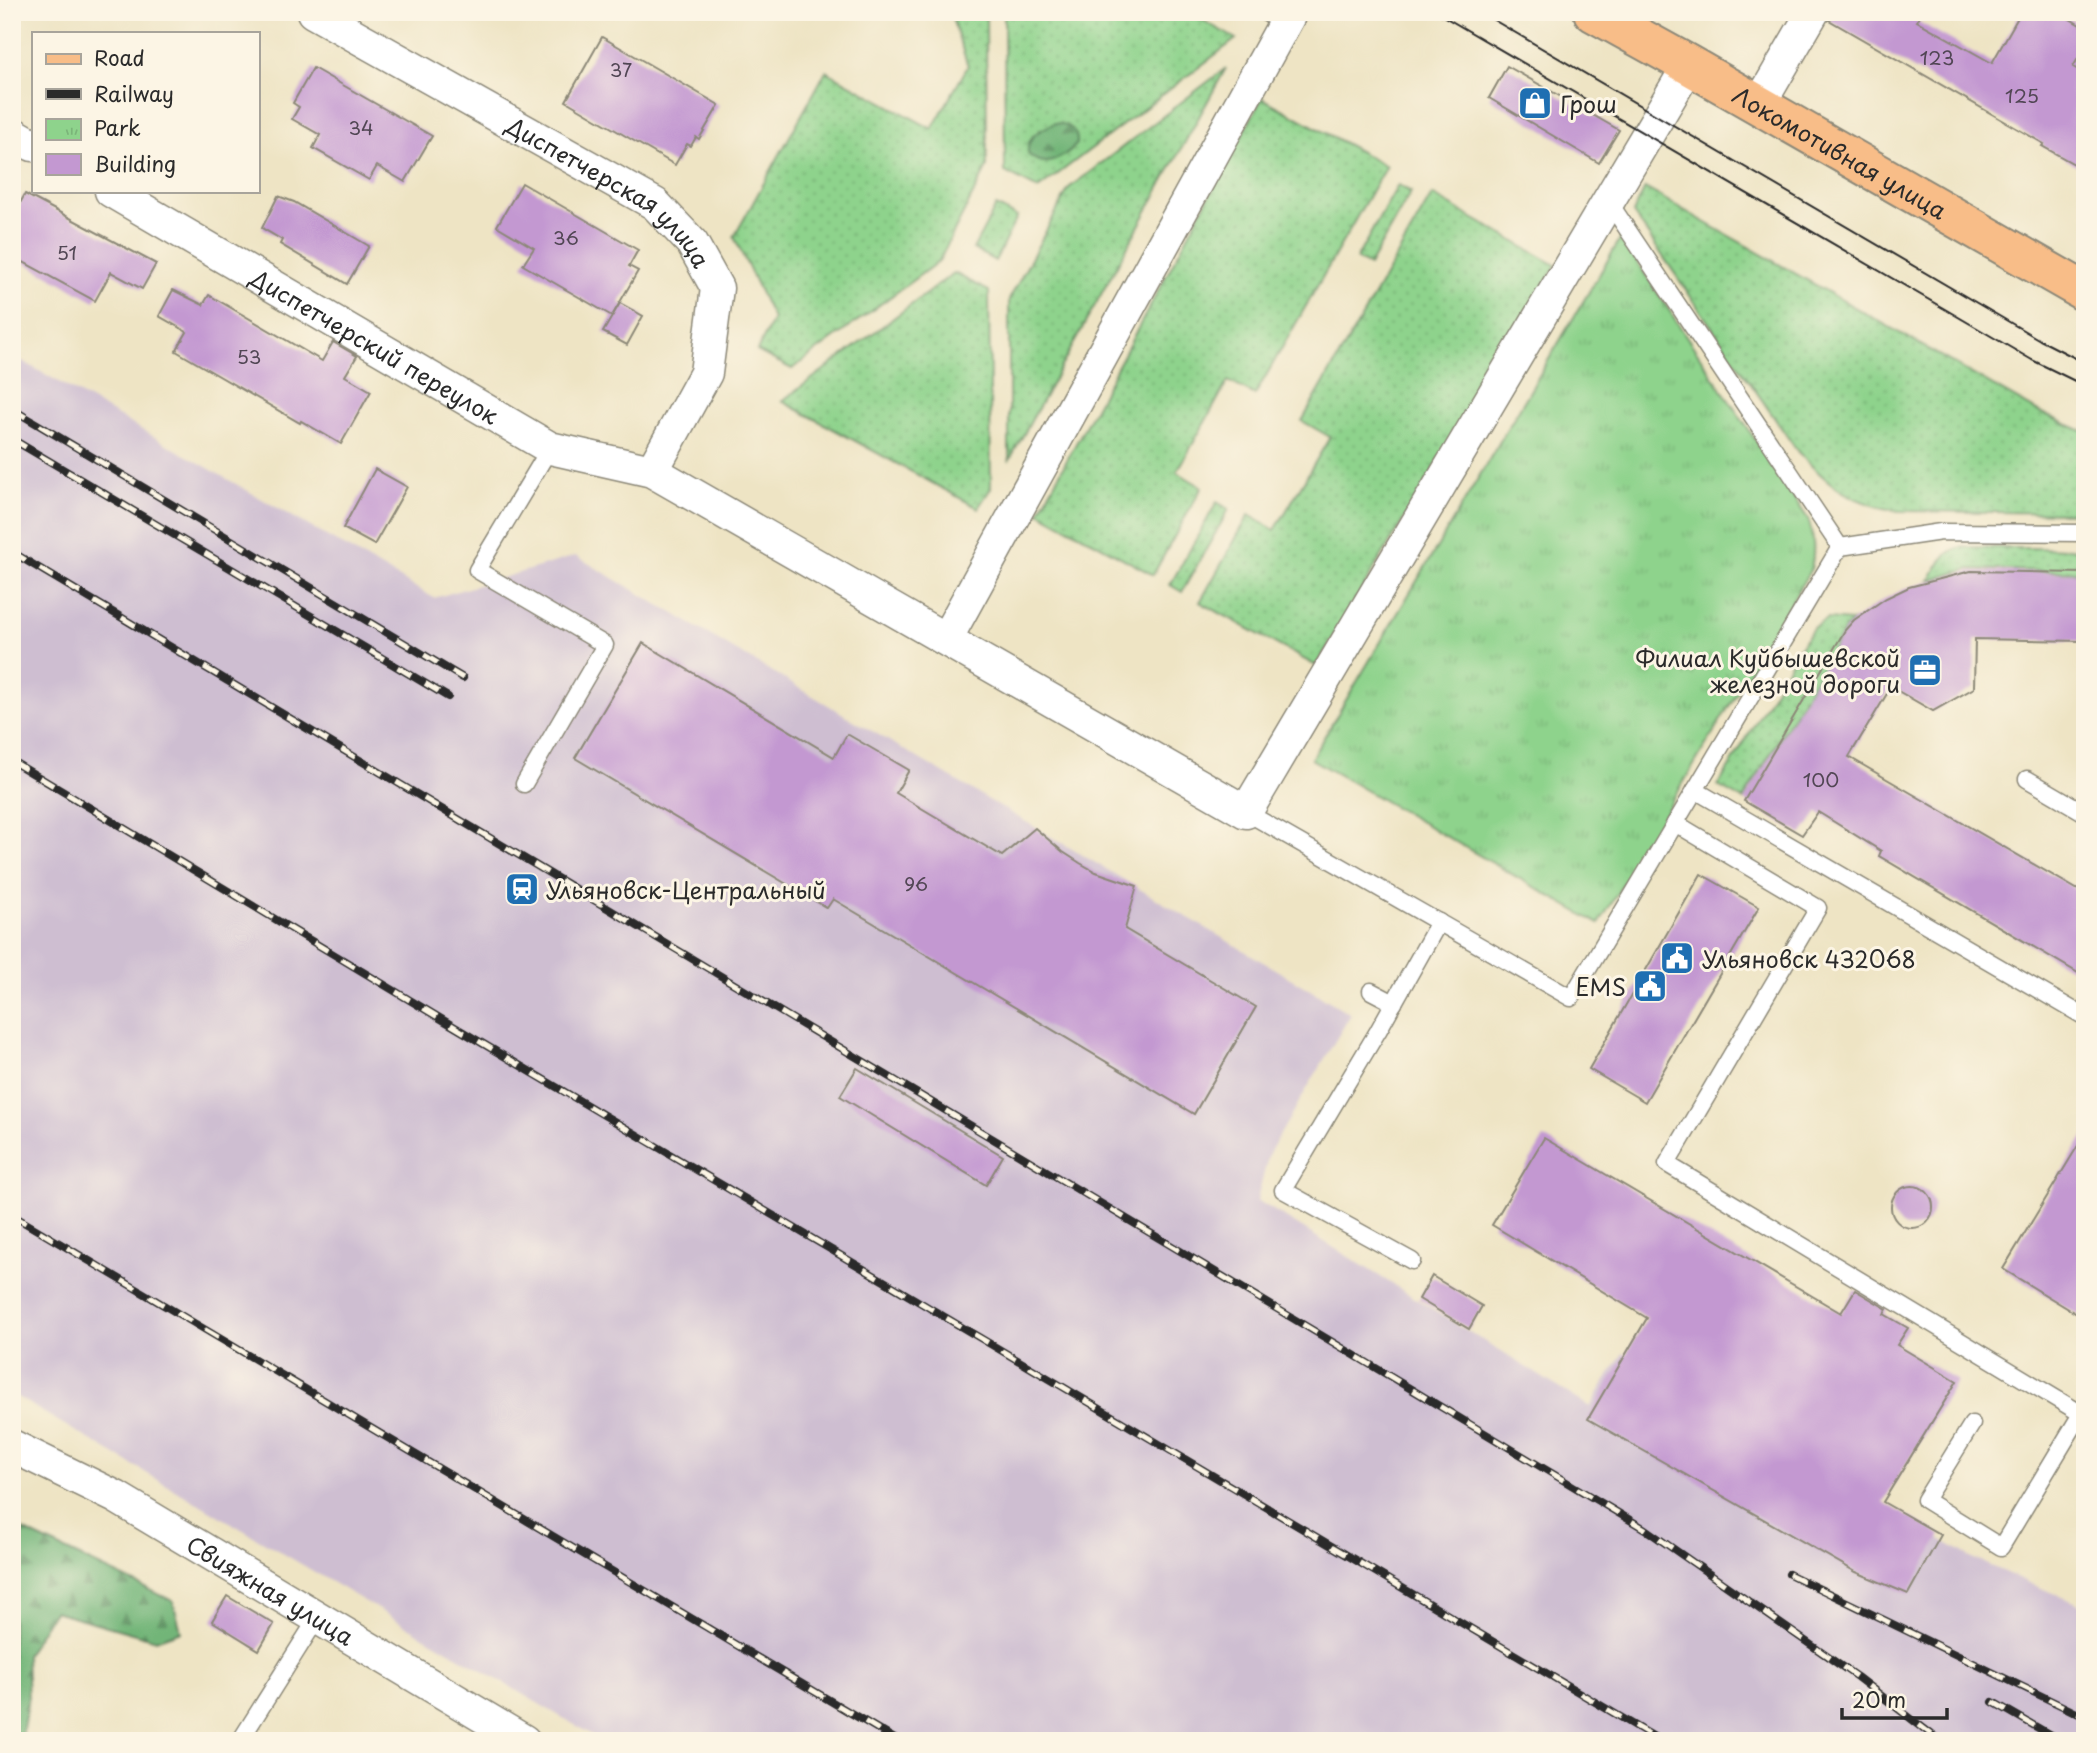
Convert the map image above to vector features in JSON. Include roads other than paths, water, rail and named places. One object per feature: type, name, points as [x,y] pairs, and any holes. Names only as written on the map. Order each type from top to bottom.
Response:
[{"type":"main road","name":"Локомотивная улица","points":[[1594,12],[2085,292]]},
{"type":"street","name":"Диспетчерская улица","points":[[313,12],[655,204],[692,243],[717,288],[706,373],[652,471]]},
{"type":"street","points":[[1759,105],[1813,12]]},
{"type":"street","points":[[946,639],[1280,16]]},
{"type":"street","points":[[1246,812],[1689,65]]},
{"type":"street","points":[[12,133],[32,144]]},
{"type":"street","name":"Диспетчерский переулок","points":[[113,192],[550,448],[652,471],[1246,812]]},
{"type":"street","name":"Свияжная улица","points":[[12,1446],[116,1497],[524,1741]]},
{"type":"lane","points":[[1609,202],[1840,547]]},
{"type":"lane","points":[[524,784],[605,645],[477,570],[550,448]]},
{"type":"lane","points":[[1840,547],[1941,532],[2085,533]]},
{"type":"lane","points":[[1246,812],[1571,998],[1840,547]]},
{"type":"lane","points":[[2027,779],[2085,813]]},
{"type":"lane","points":[[1695,790],[2085,1017]]},
{"type":"lane","points":[[1675,822],[1818,908],[1667,1164],[2083,1415],[2001,1547],[1925,1500],[1972,1423]]},
{"type":"lane","points":[[1412,1261],[1283,1190],[1439,922]]},
{"type":"lane","points":[[1371,991],[1394,1003]]},
{"type":"lane","points":[[240,1741],[318,1617]]},
{"type":"tram line","points":[[1436,12],[2032,360],[2085,386]]},
{"type":"tram line","points":[[1480,12],[2040,340],[2085,363]]},
{"type":"railway","points":[[12,409],[463,678]]},
{"type":"railway","points":[[12,439],[448,697]]},
{"type":"railway","points":[[12,552],[1645,1529],[1857,1677],[1940,1741]]},
{"type":"railway","points":[[12,761],[438,1017],[1661,1741]]},
{"type":"railway","points":[[12,1215],[898,1741]]},
{"type":"railway","points":[[1789,1574],[2085,1717]]},
{"type":"railway","points":[[1993,1702],[2061,1741]]},
{"type":"place","name":"Грош","points":[[1535,103]]},
{"type":"place","name":"Филиал Куйбышевской железной дороги","points":[[1925,670]]},
{"type":"place","name":"Ульяновск-Центральный","points":[[522,889]]},
{"type":"place","name":"Ульяновск 432068","points":[[1677,958]]},
{"type":"place","name":"EMS","points":[[1650,986]]}]
